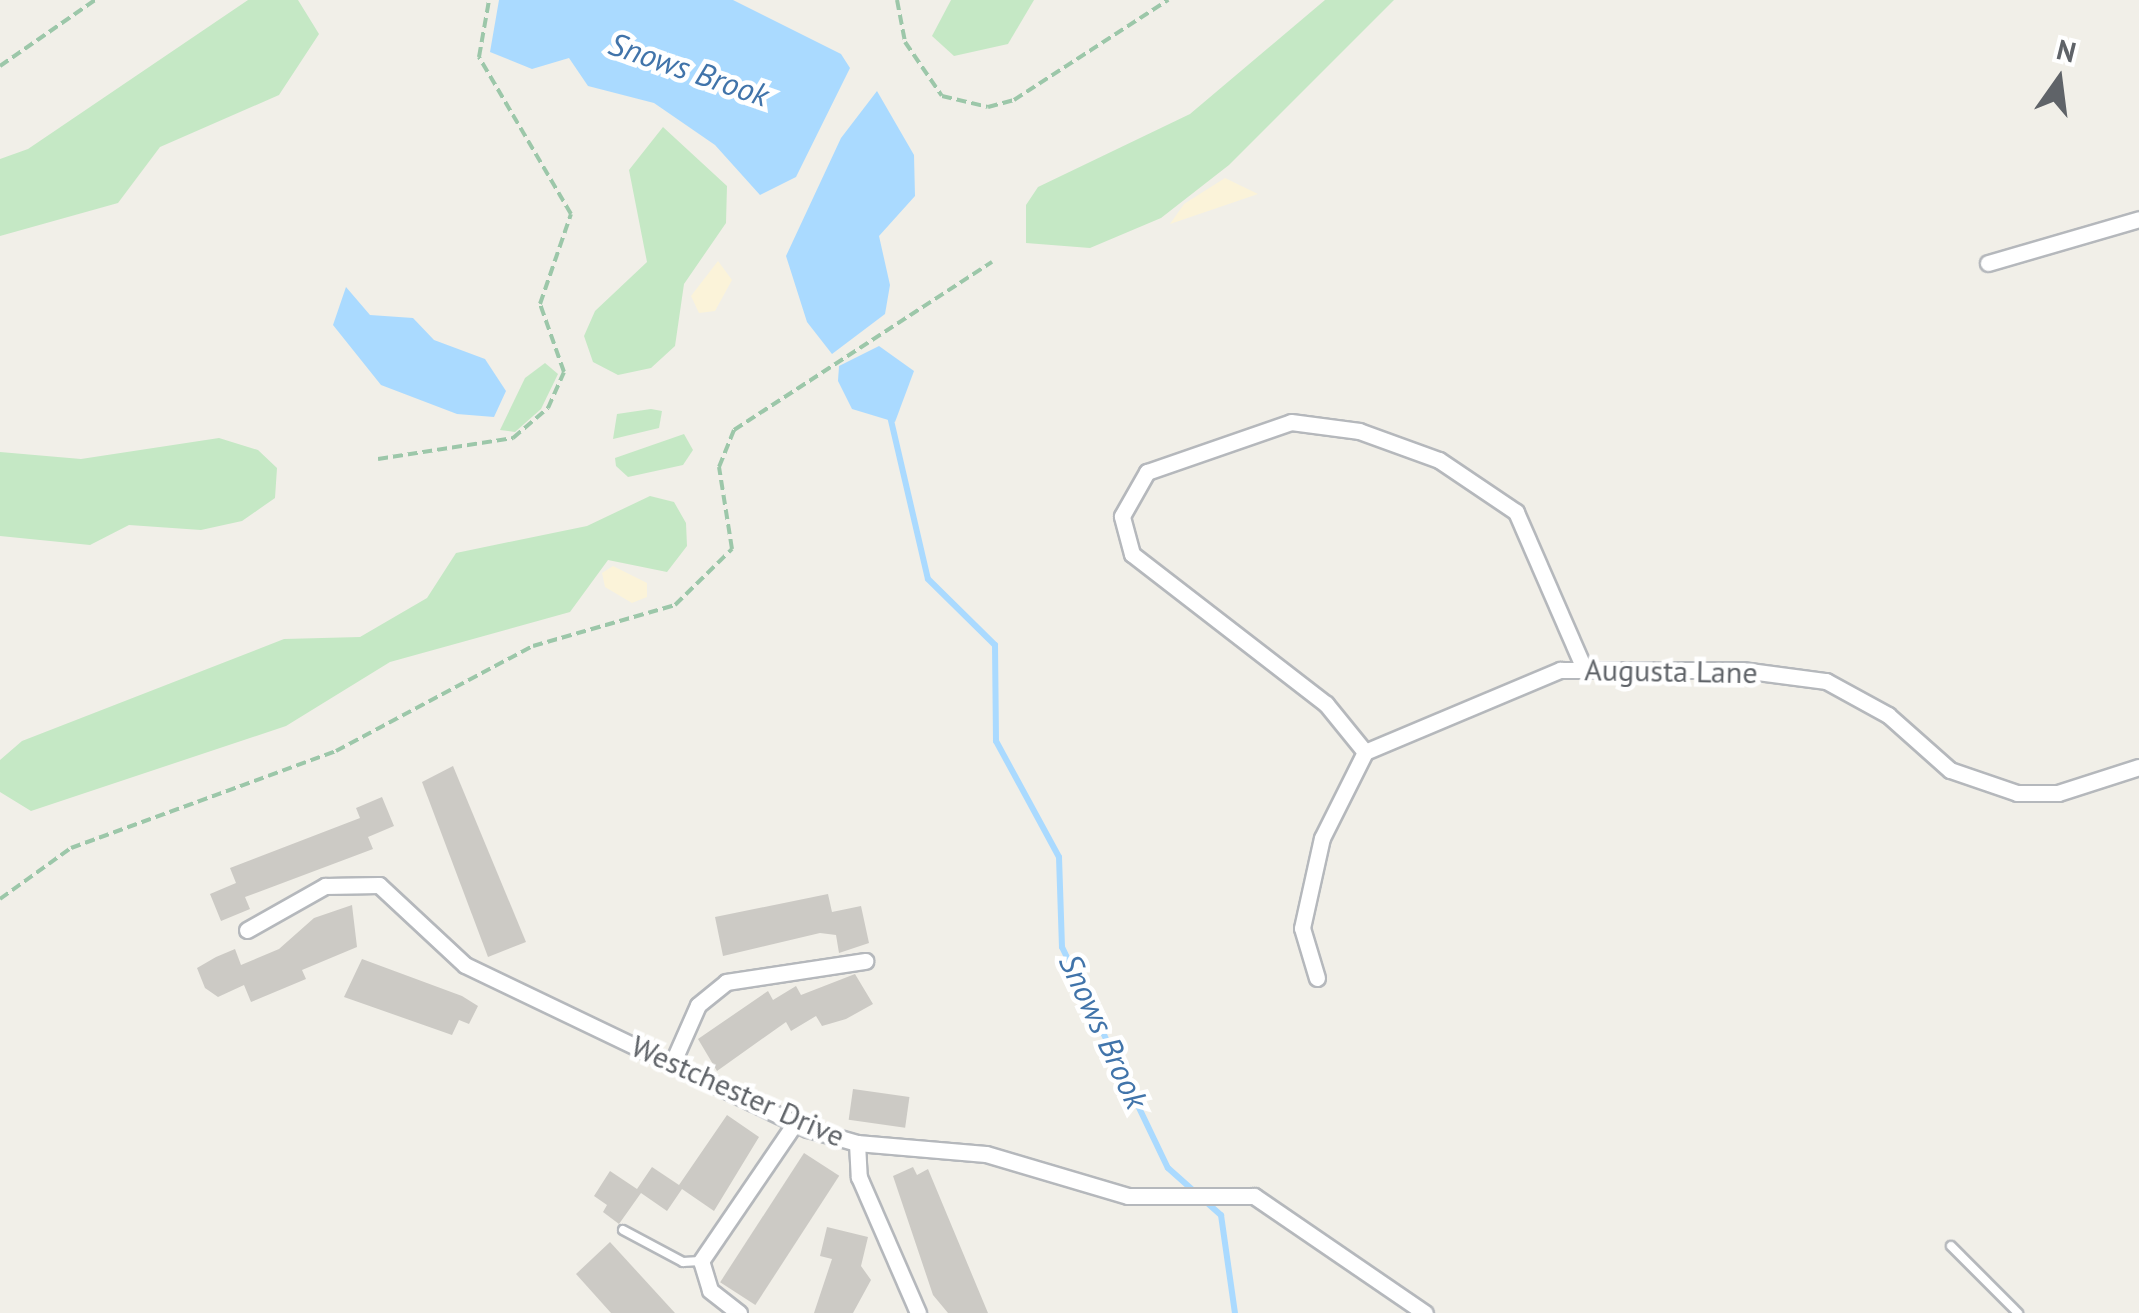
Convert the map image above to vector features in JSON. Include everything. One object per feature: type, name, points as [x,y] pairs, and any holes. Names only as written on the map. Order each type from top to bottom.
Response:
[{"type":"street","points":[[1988,263],[2139,219]]},
{"type":"street","points":[[1317,978],[1302,928],[1327,824],[1365,752],[1314,694],[1132,554],[1122,516],[1146,472],[1291,422],[1359,431],[1439,460],[1516,512],[1584,666]]},
{"type":"street","name":"Augusta Lane","points":[[1365,752],[1492,692],[1584,666],[1826,681],[1888,715],[1950,770],[2017,793],[2058,792],[2139,767]]},
{"type":"street","name":"Westchester Drive","points":[[247,930],[325,886],[379,885],[465,965],[794,1122],[857,1143],[986,1154],[1128,1196],[1241,1192],[1287,1212],[1426,1313]]},
{"type":"street","points":[[672,1064],[698,1004],[726,982],[865,961]]},
{"type":"street","points":[[739,1313],[710,1290],[701,1261],[794,1122]]},
{"type":"street","points":[[857,1143],[860,1177],[913,1310]]},
{"type":"lane","points":[[622,1230],[683,1262],[701,1261]]},
{"type":"lane","points":[[1951,1246],[2018,1313]]},
{"type":"path","points":[[0,66],[95,0]]},
{"type":"path","points":[[378,459],[513,438],[548,408],[564,372],[540,304],[571,214],[479,57],[489,0]]},
{"type":"path","points":[[898,0],[905,42],[942,96],[988,107],[1168,0]]},
{"type":"path","points":[[0,899],[71,848],[336,751],[533,646],[676,604],[732,549],[720,467],[734,430],[992,262]]},
{"type":"green space","points":[[248,0],[298,0],[319,34],[279,95],[160,147],[118,203],[0,236],[0,159],[28,149]]},
{"type":"green space","points":[[951,0],[1034,0],[1008,44],[954,56],[932,36]]},
{"type":"green space","points":[[1325,0],[1394,0],[1229,165],[1161,218],[1090,248],[1026,243],[1026,205],[1038,187],[1190,114]]},
{"type":"green space","points":[[663,127],[727,186],[726,223],[684,284],[675,346],[651,368],[618,375],[593,362],[584,336],[595,311],[647,262],[629,170]]},
{"type":"green space","points":[[545,363],[558,374],[541,409],[515,432],[500,430],[525,378]]},
{"type":"green space","points":[[662,411],[659,428],[613,439],[617,414]]},
{"type":"green space","points":[[684,434],[693,450],[683,465],[628,477],[616,466],[615,458]]},
{"type":"green space","points":[[219,438],[258,450],[277,468],[275,498],[242,521],[201,530],[129,525],[90,545],[0,536],[0,452],[81,459]]},
{"type":"green space","points":[[650,496],[674,502],[686,523],[687,546],[667,572],[608,560],[570,612],[390,662],[286,726],[31,811],[0,792],[0,760],[22,741],[284,639],[360,637],[427,598],[456,553],[587,526]]},
{"type":"sand","points":[[1225,178],[1258,194],[1170,224],[1184,204]]},
{"type":"sand","points":[[718,261],[732,280],[715,311],[699,313],[691,296]]},
{"type":"sand","points":[[613,566],[647,583],[647,597],[632,603],[605,587],[602,573]]},
{"type":"water","points":[[499,0],[733,0],[841,54],[850,68],[796,177],[760,195],[715,145],[654,103],[588,86],[569,58],[532,69],[490,52]]},
{"type":"water","points":[[877,91],[914,155],[915,196],[879,236],[890,285],[885,314],[832,354],[807,322],[786,256],[841,138]]},
{"type":"water","points":[[346,287],[370,315],[413,318],[434,340],[485,359],[506,391],[494,417],[457,414],[381,385],[333,325]]},
{"type":"water","points":[[879,346],[914,371],[895,422],[852,409],[838,381],[839,366]]},
{"type":"building","points":[[453,766],[526,942],[488,957],[422,782]]},
{"type":"building","points":[[382,797],[394,826],[368,837],[373,849],[245,897],[250,909],[221,921],[210,894],[236,883],[230,868],[360,818],[356,808]]},
{"type":"building","points":[[828,894],[832,912],[861,906],[869,943],[839,953],[836,935],[820,933],[723,956],[715,917]]},
{"type":"building","points":[[352,905],[357,947],[302,970],[306,979],[251,1002],[244,985],[218,997],[205,988],[197,968],[216,957],[235,949],[241,965],[279,949],[314,918]]},
{"type":"building","points":[[362,959],[462,996],[478,1006],[469,1024],[459,1020],[452,1035],[344,997]]},
{"type":"building","points":[[855,974],[873,1004],[846,1019],[822,1026],[816,1016],[791,1031],[786,1022],[717,1071],[698,1039],[768,991],[773,1000],[796,986],[801,995]]},
{"type":"building","points":[[853,1089],[909,1097],[905,1128],[849,1120]]},
{"type":"building","points":[[727,1115],[759,1137],[714,1211],[682,1189],[667,1211],[641,1193],[619,1224],[603,1212],[607,1205],[594,1196],[610,1171],[637,1189],[652,1167],[679,1185]]},
{"type":"building","points":[[804,1153],[839,1176],[755,1305],[720,1282]]},
{"type":"building","points":[[913,1167],[917,1175],[928,1169],[988,1313],[948,1313],[933,1295],[893,1176]]},
{"type":"building","points":[[827,1227],[868,1237],[861,1266],[871,1280],[853,1313],[814,1313],[832,1259],[820,1256]]},
{"type":"building","points":[[610,1242],[675,1313],[611,1313],[576,1274]]},
{"type":"waterway","name":"Snows Brook","points":[[890,416],[928,579],[995,645],[996,741],[1059,857],[1062,947],[1168,1168],[1221,1215],[1235,1313]]}]
